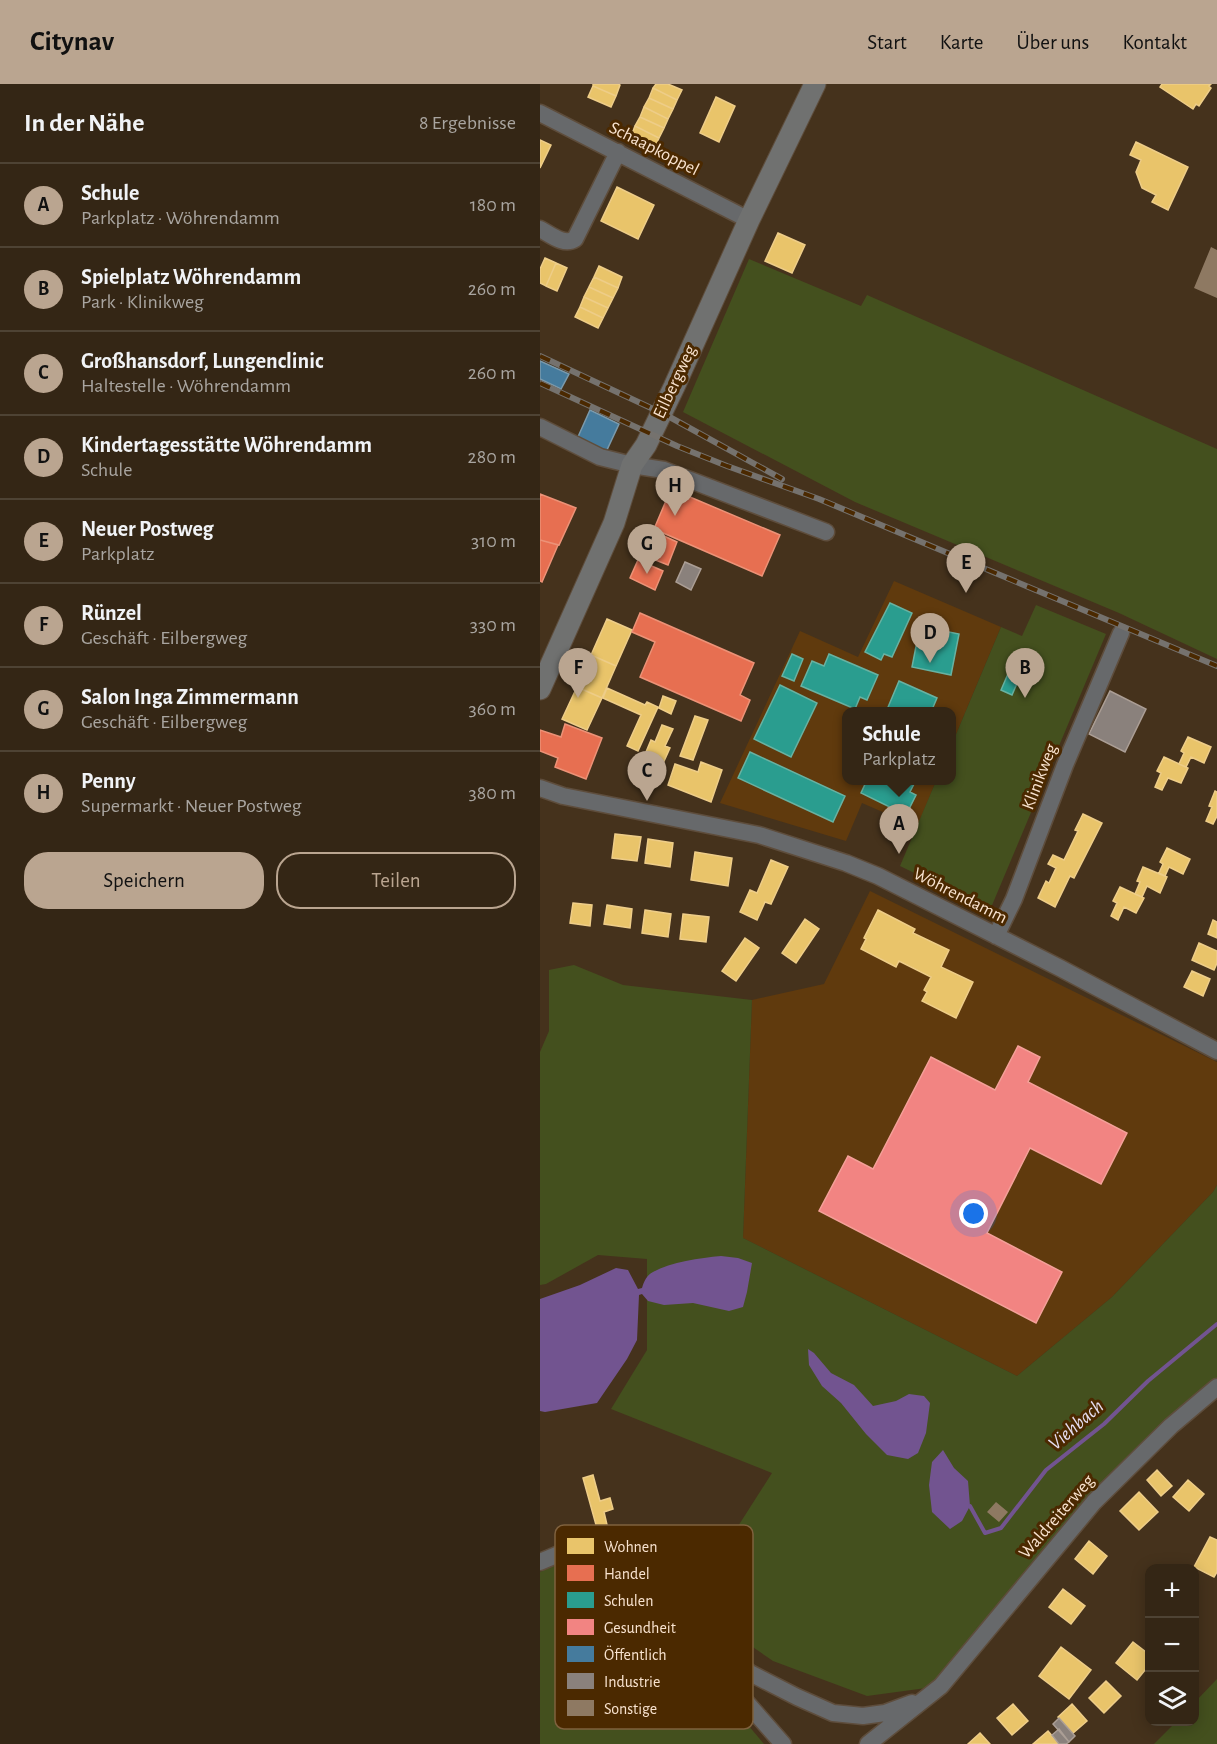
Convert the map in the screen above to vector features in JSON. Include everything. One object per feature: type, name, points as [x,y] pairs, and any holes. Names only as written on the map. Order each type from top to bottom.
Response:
[{"type":"main road","name":"Eilbergweg","points":[[541,686],[614,523],[632,465],[646,445],[674,387],[749,220],[815,84]]},
{"type":"street","name":"Schaapkoppel","points":[[540,113],[749,220]]},
{"type":"street","points":[[540,230],[566,242],[575,239],[618,152]]},
{"type":"street","points":[[540,427],[600,457],[664,470],[826,532]]},
{"type":"street","name":"Klinikweg","points":[[996,936],[1014,899],[1065,765],[1121,633]]},
{"type":"street","name":"Wöhrendamm","points":[[540,788],[563,796],[759,835],[819,853],[878,876],[1217,1051]]},
{"type":"street","name":"Wöhrendamm","points":[[540,798],[563,796]]},
{"type":"street","name":"Waldreiterweg","points":[[868,1744],[941,1686],[1094,1502],[1171,1426],[1217,1387]]},
{"type":"street","name":"Waldreiterweg","points":[[540,1562],[555,1556]]},
{"type":"street","name":"Waldreiterweg","points":[[753,1675],[833,1713],[862,1716],[885,1713],[913,1702],[941,1686]]},
{"type":"street","name":"Waldreiterweg","points":[[753,1710],[783,1744]]},
{"type":"shaded area","points":[[894,581],[1001,627],[956,734],[956,707],[842,707],[842,785],[934,785],[917,827],[862,803],[846,841],[720,803],[800,631],[858,657]]},
{"type":"shaded area","points":[[870,891],[1217,1062],[1217,1185],[1213,1192],[1112,1297],[1017,1376],[743,1238],[752,1000],[824,984]]},
{"type":"shaded area","points":[[721,1256],[752,1263],[743,1307],[729,1311],[693,1303],[664,1305],[648,1301],[642,1294],[639,1295],[637,1340],[597,1403],[540,1411],[540,1299],[580,1285],[616,1268],[628,1270],[638,1289],[642,1288],[649,1275],[660,1269],[686,1261]]},
{"type":"shaded area","points":[[808,1349],[831,1373],[854,1385],[873,1406],[896,1401],[909,1394],[924,1396],[930,1403],[926,1433],[918,1453],[908,1459],[887,1455],[866,1434],[841,1403],[822,1386],[809,1365]]},
{"type":"shaded area","points":[[943,1450],[954,1468],[968,1481],[970,1506],[962,1521],[950,1529],[932,1512],[929,1485],[932,1462]]},
{"type":"green space","points":[[749,259],[861,306],[867,295],[1217,449],[1217,659],[1119,613],[855,502],[683,412]]},
{"type":"green space","points":[[1036,605],[1106,634],[990,910],[900,866],[934,785],[956,785],[956,734],[1001,627],[1022,636]]},
{"type":"green space","points":[[574,965],[623,985],[752,1000],[743,1238],[1017,1376],[1112,1297],[1213,1192],[1217,1185],[1217,1387],[1171,1426],[941,1686],[867,1696],[773,1661],[753,1647],[753,1525],[739,1525],[772,1473],[611,1409],[647,1350],[647,1259],[598,1255],[546,1284],[540,1285],[540,1052],[549,1031],[549,970]]},
{"type":"green space","points":[[555,1566],[555,1729],[751,1729],[764,1744],[540,1744],[540,1572]]},
{"type":"green space","points":[[1217,1679],[1217,1744],[1154,1744],[1172,1726],[1199,1726],[1199,1698]]},
{"type":"building: Wohnen","points":[[593,84],[618,84],[620,85],[616,96]]},
{"type":"building: Wohnen","points":[[656,84],[668,84],[682,90],[677,100],[653,88]]},
{"type":"building: Wohnen","points":[[1162,84],[1211,84],[1209,86],[1211,88],[1199,106],[1196,104],[1193,109],[1160,87]]},
{"type":"building: Wohnen","points":[[593,86],[616,96],[611,107],[588,97]]},
{"type":"building: Wohnen","points":[[653,88],[677,100],[673,109],[649,98]]},
{"type":"building: Wohnen","points":[[716,97],[735,106],[719,142],[700,133]]},
{"type":"building: Wohnen","points":[[649,98],[673,109],[668,119],[644,107]]},
{"type":"building: Wohnen","points":[[644,107],[668,119],[664,128],[640,117]]},
{"type":"building: Wohnen","points":[[640,117],[664,128],[659,138],[635,126]]},
{"type":"building: Wohnen","points":[[635,126],[659,138],[655,147],[631,136]]},
{"type":"building: Wohnen","points":[[540,140],[551,145],[540,168]]},
{"type":"building: Wohnen","points":[[1136,142],[1188,167],[1168,210],[1152,202],[1156,195],[1142,188],[1136,172],[1141,160],[1130,155]]},
{"type":"building: Wohnen","points":[[617,187],[654,205],[638,239],[601,221]]},
{"type":"building: Wohnen","points":[[778,233],[805,245],[792,273],[765,261]]},
{"type":"building: Wohnen","points":[[545,258],[556,263],[546,286],[540,283],[540,269]]},
{"type":"building: Wohnen","points":[[556,263],[567,268],[557,291],[546,286]]},
{"type":"building: Wohnen","points":[[599,266],[622,277],[618,288],[594,277]]},
{"type":"building: Wohnen","points":[[594,277],[618,288],[613,298],[589,287]]},
{"type":"building: Wohnen","points":[[589,287],[613,298],[608,308],[584,297]]},
{"type":"building: Wohnen","points":[[584,297],[608,308],[603,318],[580,307]]},
{"type":"building: Wohnen","points":[[580,307],[603,318],[598,328],[575,317]]},
{"type":"building: Wohnen","points":[[607,619],[632,630],[616,666],[591,655]]},
{"type":"building: Wohnen","points":[[591,655],[616,666],[602,698],[577,687]]},
{"type":"building: Wohnen","points":[[577,687],[602,698],[587,730],[562,719]]},
{"type":"building: Wohnen","points":[[607,688],[645,705],[647,702],[658,707],[638,751],[627,746],[641,715],[603,698]]},
{"type":"building: Wohnen","points":[[663,696],[676,701],[671,714],[659,708]]},
{"type":"building: Wohnen","points":[[695,716],[708,720],[693,760],[680,756]]},
{"type":"building: Wohnen","points":[[662,725],[673,729],[665,746],[670,748],[660,770],[662,771],[653,786],[638,780],[641,773],[638,771],[651,740],[655,742]]},
{"type":"building: Wohnen","points":[[1188,737],[1211,747],[1204,763],[1191,757],[1186,767],[1179,764],[1184,753],[1181,751]]},
{"type":"building: Wohnen","points":[[1164,757],[1188,768],[1181,783],[1168,778],[1162,790],[1155,787],[1161,773],[1157,771]]},
{"type":"building: Wohnen","points":[[701,762],[722,770],[711,802],[668,785],[675,764],[698,772]]},
{"type":"building: Wohnen","points":[[1215,791],[1217,792],[1217,816],[1213,824],[1206,821]]},
{"type":"building: Wohnen","points":[[1083,814],[1102,823],[1074,878],[1070,876],[1055,907],[1038,898],[1046,881],[1049,883],[1056,868],[1048,864],[1053,855],[1064,860],[1078,831],[1075,830]]},
{"type":"building: Wohnen","points":[[615,834],[641,837],[637,861],[612,858]]},
{"type":"building: Wohnen","points":[[648,839],[673,843],[670,867],[645,863]]},
{"type":"building: Wohnen","points":[[1167,848],[1190,859],[1183,874],[1169,867],[1165,876],[1159,873],[1163,864],[1160,862]]},
{"type":"building: Wohnen","points":[[695,852],[732,858],[728,886],[691,880]]},
{"type":"building: Wohnen","points":[[771,860],[788,867],[771,904],[765,902],[757,920],[740,912],[750,890],[757,893]]},
{"type":"building: Wohnen","points":[[1143,867],[1167,877],[1160,893],[1147,886],[1142,897],[1135,894]]},
{"type":"building: Wohnen","points":[[1120,887],[1144,898],[1136,913],[1124,907],[1118,920],[1111,916],[1117,903],[1113,901]]},
{"type":"building: Wohnen","points":[[573,903],[592,905],[590,926],[570,923]]},
{"type":"building: Wohnen","points":[[607,905],[632,909],[630,928],[604,924]]},
{"type":"building: Wohnen","points":[[645,910],[671,914],[668,937],[642,933]]},
{"type":"building: Wohnen","points":[[878,910],[915,929],[913,933],[949,950],[941,967],[973,982],[956,1018],[922,1001],[927,992],[924,990],[931,977],[899,961],[896,967],[861,949]]},
{"type":"building: Wohnen","points":[[683,914],[709,917],[706,942],[680,939]]},
{"type":"building: Wohnen","points":[[805,919],[819,929],[796,963],[782,953]]},
{"type":"building: Wohnen","points":[[1213,920],[1217,922],[1217,938],[1208,934]]},
{"type":"building: Wohnen","points":[[745,938],[759,948],[736,981],[722,971]]},
{"type":"building: Wohnen","points":[[1199,943],[1217,951],[1217,963],[1214,970],[1192,960]]},
{"type":"building: Wohnen","points":[[1192,971],[1210,979],[1203,996],[1184,987]]},
{"type":"building: Wohnen","points":[[1157,1470],[1172,1486],[1161,1496],[1147,1480]]},
{"type":"building: Wohnen","points":[[593,1475],[600,1501],[610,1498],[613,1509],[604,1512],[607,1525],[596,1525],[583,1478]]},
{"type":"building: Wohnen","points":[[1188,1480],[1204,1494],[1189,1511],[1173,1497]]},
{"type":"building: Wohnen","points":[[1139,1492],[1158,1512],[1139,1530],[1120,1511]]},
{"type":"building: Wohnen","points":[[1210,1537],[1217,1540],[1217,1572],[1214,1577],[1199,1570],[1199,1564],[1196,1564]]},
{"type":"building: Wohnen","points":[[1089,1541],[1107,1556],[1093,1574],[1075,1559]]},
{"type":"building: Wohnen","points":[[1063,1589],[1085,1606],[1071,1624],[1049,1607]]},
{"type":"building: Wohnen","points":[[1133,1642],[1145,1651],[1145,1670],[1137,1680],[1116,1663]]},
{"type":"building: Wohnen","points":[[1061,1647],[1091,1670],[1069,1699],[1039,1676]]},
{"type":"building: Wohnen","points":[[1106,1681],[1121,1696],[1104,1713],[1089,1698]]},
{"type":"building: Wohnen","points":[[1013,1704],[1028,1721],[1012,1735],[997,1718]]},
{"type":"building: Wohnen","points":[[1072,1704],[1087,1721],[1072,1734],[1058,1717]]},
{"type":"building: Wohnen","points":[[1048,1731],[1059,1744],[1033,1744]]},
{"type":"building: Wohnen","points":[[980,1733],[990,1744],[968,1744]]},
{"type":"building: Handel","points":[[671,489],[780,535],[762,576],[654,529]]},
{"type":"building: Handel","points":[[540,494],[576,508],[559,545],[540,540]]},
{"type":"building: Handel","points":[[653,531],[677,542],[668,565],[643,555]]},
{"type":"building: Handel","points":[[540,540],[558,545],[542,582],[540,581]]},
{"type":"building: Handel","points":[[638,560],[663,571],[655,590],[630,578]]},
{"type":"building: Handel","points":[[640,613],[754,663],[740,695],[750,700],[741,721],[640,677],[655,642],[632,632]]},
{"type":"building: Handel","points":[[565,724],[602,738],[586,779],[555,767],[558,758],[540,751],[540,730],[561,737]]},
{"type":"building: Schulen","points":[[890,603],[912,613],[892,657],[884,654],[881,660],[865,652]]},
{"type":"building: Schulen","points":[[920,626],[959,634],[951,675],[912,667]]},
{"type":"building: Schulen","points":[[792,654],[803,659],[794,681],[782,676]]},
{"type":"building: Schulen","points":[[829,654],[878,675],[867,700],[860,697],[856,707],[850,707],[801,686],[812,661],[824,666]]},
{"type":"building: Schulen","points":[[1014,660],[1025,665],[1012,695],[1001,690]]},
{"type":"building: Schulen","points":[[899,681],[937,698],[933,707],[888,707]]},
{"type":"building: Schulen","points":[[780,685],[817,703],[791,757],[754,739]]},
{"type":"building: Schulen","points":[[750,752],[845,796],[833,822],[738,778]]},
{"type":"building: Schulen","points":[[865,785],[914,785],[910,792],[916,795],[906,815],[861,793]]},
{"type":"building: Gesundheit","points":[[1018,1046],[1040,1057],[1028,1082],[1127,1133],[1101,1184],[1030,1148],[987,1233],[1062,1272],[1036,1323],[819,1211],[848,1156],[873,1169],[931,1057],[995,1090]]},
{"type":"building: Öffentlich","points":[[540,361],[569,374],[561,389],[540,379]]},
{"type":"building: Öffentlich","points":[[590,410],[619,424],[606,452],[577,439]]},
{"type":"building: Industrie","points":[[685,562],[701,569],[691,590],[676,582]]},
{"type":"building: Industrie","points":[[1110,691],[1146,709],[1125,752],[1089,734]]},
{"type":"building: Industrie","points":[[1059,1718],[1075,1736],[1069,1742],[1053,1724]]},
{"type":"building: Industrie","points":[[1059,1729],[1069,1742],[1066,1744],[1059,1744],[1052,1735]]},
{"type":"building: Sonstige","points":[[1211,247],[1217,250],[1217,298],[1194,288]]},
{"type":"building: Sonstige","points":[[996,1502],[1008,1512],[999,1522],[987,1512]]},
{"type":"waterway","name":"Viehbach","points":[[970,1506],[985,1533],[1001,1528],[1046,1470],[1104,1424],[1148,1381],[1217,1324]]},
{"type":"railway","points":[[540,356],[666,415],[782,479]]},
{"type":"railway","points":[[540,383],[677,446],[819,499],[1217,666]]},
{"type":"place","name":"Penny","points":[[675,516]]},
{"type":"place","name":"Salon Inga Zimmermann","points":[[647,574]]},
{"type":"place","name":"Neuer Postweg","points":[[966,593]]},
{"type":"place","name":"Kindertagesstätte Wöhrendamm","points":[[930,663]]},
{"type":"place","name":"Rünzel","points":[[578,698]]},
{"type":"place","name":"Spielplatz Wöhrendamm","points":[[1025,698]]},
{"type":"place","name":"Großhansdorf, Lungenclinic","points":[[647,801]]},
{"type":"place","name":"Schule","points":[[899,854]]}]
